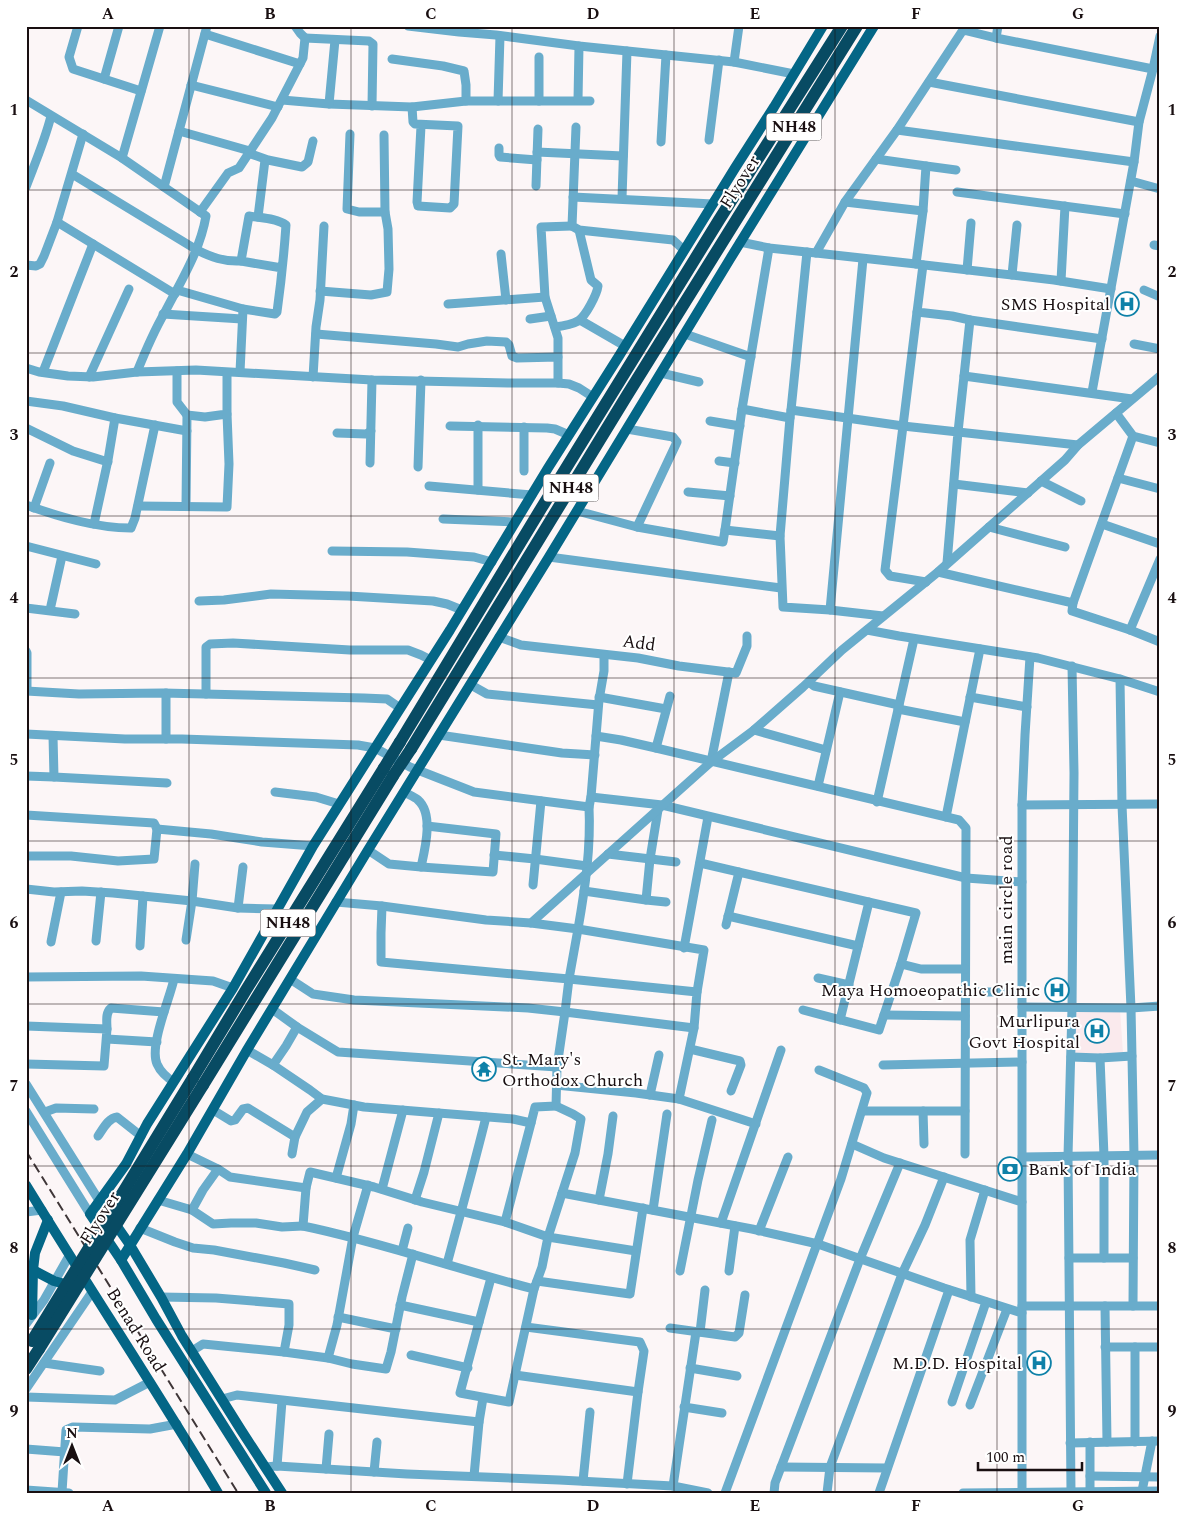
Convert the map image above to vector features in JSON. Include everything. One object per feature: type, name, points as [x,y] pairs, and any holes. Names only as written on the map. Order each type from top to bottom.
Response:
[{"type":"highway","name":"Flyover","points":[[406,745],[542,507],[842,26]]},
{"type":"highway","name":"Flyover","points":[[406,745],[857,26]]},
{"type":"highway","name":"NH48","points":[[198,1082],[246,990],[406,745]]},
{"type":"highway","name":"Flyover","points":[[26,1349],[111,1214],[198,1082]]},
{"type":"highway","name":"Flyover","points":[[26,1369],[198,1082]]},
{"type":"main road","points":[[266,1493],[121,1260],[90,1214],[126,1164],[174,1081],[233,988],[313,846],[492,562],[823,26]]},
{"type":"main road","points":[[121,1260],[187,1154],[336,902],[874,26]]},
{"type":"main road","name":"Benad Road","points":[[26,1185],[177,1424],[218,1493]]},
{"type":"main road","points":[[100,1202],[130,1245],[182,1336],[282,1493]]},
{"type":"main road","points":[[29,1320],[30,1288],[35,1253],[48,1220]]},
{"type":"main road","points":[[33,1270],[54,1282],[92,1292]]},
{"type":"street","points":[[78,26],[69,57],[72,69],[141,91]]},
{"type":"street","points":[[104,79],[119,26]]},
{"type":"street","points":[[122,158],[160,26]]},
{"type":"street","points":[[295,26],[305,38],[369,41],[373,44],[372,106]]},
{"type":"street","points":[[408,26],[498,32],[579,46],[734,62],[794,74]]},
{"type":"street","points":[[734,62],[739,26]]},
{"type":"street","points":[[996,38],[998,26]]},
{"type":"street","points":[[164,187],[206,30],[300,64]]},
{"type":"street","points":[[883,616],[783,607],[780,536],[791,414],[811,253],[897,130],[963,30],[1153,69]]},
{"type":"street","points":[[498,32],[498,101]]},
{"type":"street","points":[[1092,392],[1140,122],[1160,36]]},
{"type":"street","points":[[200,212],[228,173],[239,168],[280,104],[303,58],[305,38]]},
{"type":"street","points":[[329,104],[335,40]]},
{"type":"street","points":[[578,100],[579,46]]},
{"type":"street","points":[[622,198],[627,51]]},
{"type":"street","points":[[661,142],[666,55]]},
{"type":"street","points":[[539,57],[539,101]]},
{"type":"street","points":[[392,59],[461,69],[466,75],[466,101]]},
{"type":"street","points":[[709,140],[718,60]]},
{"type":"street","points":[[929,82],[1140,122]]},
{"type":"street","points":[[191,85],[280,104],[412,107],[466,101],[590,101]]},
{"type":"street","points":[[27,101],[122,158],[206,216],[197,250],[163,314],[137,372]]},
{"type":"street","points":[[412,107],[413,122],[415,124],[421,126],[458,126],[454,204],[450,208],[418,206],[421,126]]},
{"type":"street","points":[[26,187],[42,148],[51,116]]},
{"type":"street","points":[[555,327],[580,320],[598,292],[598,286],[591,280],[576,228],[574,154],[576,127]]},
{"type":"street","points":[[536,186],[538,129]]},
{"type":"street","points":[[897,130],[1134,162]]},
{"type":"street","points":[[179,131],[249,152],[266,160],[302,167],[308,162],[313,141]]},
{"type":"street","points":[[26,265],[36,266],[40,264],[58,222],[83,134]]},
{"type":"street","points":[[350,134],[347,209],[351,211],[385,212]]},
{"type":"street","points":[[320,291],[371,295],[387,292],[389,269],[388,229],[385,212],[384,135]]},
{"type":"street","points":[[499,148],[500,157],[574,154],[623,156]]},
{"type":"street","points":[[26,158],[36,159]]},
{"type":"street","points":[[876,159],[956,170]]},
{"type":"street","points":[[258,217],[266,160]]},
{"type":"street","points":[[926,166],[917,312],[885,570],[890,576],[926,582]]},
{"type":"street","points":[[72,174],[211,257],[232,262],[241,261],[282,268]]},
{"type":"street","points":[[1131,181],[1160,189]]},
{"type":"street","points":[[957,192],[1125,214]]},
{"type":"street","points":[[574,197],[713,204]]},
{"type":"street","points":[[846,202],[923,211]]},
{"type":"street","points":[[1061,281],[1065,206]]},
{"type":"street","points":[[58,222],[176,292],[243,309],[275,314],[277,312],[286,225],[276,220],[249,216],[241,261]]},
{"type":"street","points":[[967,270],[971,223]]},
{"type":"street","points":[[1012,276],[1017,225]]},
{"type":"street","points":[[313,376],[324,226]]},
{"type":"street","points":[[558,383],[558,338],[545,297],[541,227],[576,228],[673,240],[684,250]]},
{"type":"street","points":[[740,242],[769,248],[1111,288]]},
{"type":"street","points":[[43,372],[93,244]]},
{"type":"street","points":[[577,511],[637,527],[723,542],[742,409],[769,248]]},
{"type":"street","points":[[501,254],[506,300]]},
{"type":"street","points":[[830,610],[863,259]]},
{"type":"street","points":[[89,377],[129,289]]},
{"type":"street","points":[[1144,290],[1160,297]]},
{"type":"street","points":[[448,304],[545,297]]},
{"type":"street","points":[[240,372],[243,309]]},
{"type":"street","points":[[917,312],[1102,339]]},
{"type":"street","points":[[163,314],[242,320]]},
{"type":"street","points":[[530,319],[551,316]]},
{"type":"street","points":[[580,320],[625,346]]},
{"type":"street","points":[[947,563],[970,320]]},
{"type":"street","points":[[316,334],[458,347],[487,340],[506,342],[509,345],[512,356],[517,358],[558,357]]},
{"type":"street","points":[[685,334],[751,357]]},
{"type":"street","points":[[1134,344],[1160,349]]},
{"type":"street","points":[[26,368],[68,376],[89,377],[137,372],[196,370],[372,380],[558,383],[574,386],[593,397]]},
{"type":"street","points":[[177,371],[178,402],[188,415],[186,506]]},
{"type":"street","points":[[138,506],[226,507],[228,464],[227,373]]},
{"type":"street","points":[[661,373],[699,382]]},
{"type":"street","points":[[964,376],[1132,398]]},
{"type":"street","points":[[531,923],[586,869],[608,854],[711,762],[754,730],[842,650],[990,528],[1065,460],[1078,445],[1160,376]]},
{"type":"street","points":[[370,463],[372,380]]},
{"type":"street","points":[[418,467],[421,380]]},
{"type":"street","points":[[26,401],[63,406],[187,431]]},
{"type":"street","points":[[742,409],[1078,445]]},
{"type":"street","points":[[1116,413],[1133,436],[1160,442]]},
{"type":"street","points":[[188,415],[205,417],[227,414]]},
{"type":"street","points":[[94,524],[116,418]]},
{"type":"street","points":[[710,421],[740,426]]},
{"type":"street","points":[[50,463],[30,506],[108,528],[131,528],[138,506],[155,425]]},
{"type":"street","points":[[450,426],[478,425],[555,429],[569,435]]},
{"type":"street","points":[[478,425],[478,490]]},
{"type":"street","points":[[524,427],[524,471]]},
{"type":"street","points":[[26,428],[86,456],[108,462]]},
{"type":"street","points":[[627,429],[673,437],[677,442],[637,527]]},
{"type":"street","points":[[337,433],[366,434],[371,431]]},
{"type":"street","points":[[1133,436],[1073,603],[1072,611],[1160,642]]},
{"type":"street","points":[[719,460],[735,463]]},
{"type":"street","points":[[1118,478],[1160,489]]},
{"type":"street","points":[[1041,481],[1082,501]]},
{"type":"street","points":[[954,484],[1028,493]]},
{"type":"street","points":[[429,486],[532,495]]},
{"type":"street","points":[[688,492],[730,496]]},
{"type":"street","points":[[443,519],[515,522]]},
{"type":"street","points":[[1102,524],[1160,544]]},
{"type":"street","points":[[990,528],[1065,547]]},
{"type":"street","points":[[725,530],[780,536]]},
{"type":"street","points":[[26,546],[96,564]]},
{"type":"street","points":[[332,551],[407,552],[474,557],[492,562]]},
{"type":"street","points":[[50,610],[62,556]]},
{"type":"street","points":[[549,557],[781,588]]},
{"type":"street","points":[[1130,630],[1160,559]]},
{"type":"street","points":[[938,572],[1073,603]]},
{"type":"street","points":[[199,601],[271,594],[348,596],[425,600],[447,604],[462,610]]},
{"type":"street","points":[[26,608],[75,614]]},
{"type":"street","points":[[867,630],[1030,657],[1072,666],[1160,692]]},
{"type":"street","name":"Add","points":[[500,636],[521,645],[638,658],[679,666],[729,672]]},
{"type":"street","points":[[711,762],[729,672],[736,673],[747,646],[747,636]]},
{"type":"street","points":[[877,802],[914,639]]},
{"type":"street","points":[[206,694],[206,647],[210,644],[233,643],[350,650],[408,650],[431,660]]},
{"type":"street","points":[[946,817],[980,649]]},
{"type":"street","points":[[26,651],[28,653],[26,691],[87,694],[166,693],[387,699],[400,708]]},
{"type":"street","points":[[556,1106],[556,1085],[569,979],[584,891],[590,826],[589,807],[599,701],[604,671],[604,655]]},
{"type":"street","name":"main circle road","points":[[1022,1492],[1022,805],[1030,657]]},
{"type":"street","points":[[1071,1492],[1068,1156],[1072,1008],[1074,773],[1072,666]]},
{"type":"street","points":[[1120,679],[1122,805],[1132,1056],[1134,1155],[1133,1306]]},
{"type":"street","points":[[809,682],[814,686],[965,722]]},
{"type":"street","points":[[471,685],[487,694],[599,701],[666,709]]},
{"type":"street","points":[[818,786],[840,692]]},
{"type":"street","points":[[166,693],[166,739]]},
{"type":"street","points":[[656,748],[670,696]]},
{"type":"street","points":[[970,697],[1026,708]]},
{"type":"street","points":[[754,730],[826,750]]},
{"type":"street","points":[[26,734],[358,745],[375,748],[417,770],[474,792],[589,807]]},
{"type":"street","points":[[440,734],[562,753],[594,755]]},
{"type":"street","points":[[53,736],[54,777]]},
{"type":"street","points":[[596,736],[656,748],[959,820],[966,828],[964,1154]]},
{"type":"street","points":[[26,776],[167,783]]},
{"type":"street","points":[[274,792],[316,797],[339,804]]},
{"type":"street","points":[[404,792],[419,800],[427,814],[426,847],[421,866]]},
{"type":"street","points":[[591,797],[708,817],[966,878],[1022,882]]},
{"type":"street","points":[[533,885],[541,801]]},
{"type":"street","points":[[1022,805],[1160,804]]},
{"type":"street","points":[[646,900],[650,859],[660,808]]},
{"type":"street","points":[[26,815],[154,822],[157,829],[154,859],[118,861],[71,856],[26,856]]},
{"type":"street","points":[[684,948],[708,817]]},
{"type":"street","points":[[368,850],[389,864],[493,872],[496,834],[426,826]]},
{"type":"street","points":[[157,829],[211,834],[262,842],[313,846]]},
{"type":"street","points":[[608,854],[676,862]]},
{"type":"street","points":[[494,855],[535,858],[586,869]]},
{"type":"street","points":[[700,863],[916,913],[879,1030],[802,1010]]},
{"type":"street","points":[[186,940],[195,864]]},
{"type":"street","points":[[238,908],[243,867]]},
{"type":"street","points":[[739,872],[727,920],[858,946]]},
{"type":"street","points":[[26,889],[60,892],[101,892],[192,901],[238,908],[277,909]]},
{"type":"street","points":[[584,891],[666,902]]},
{"type":"street","points":[[51,942],[60,892]]},
{"type":"street","points":[[96,941],[101,892]]},
{"type":"street","points":[[140,946],[143,896]]},
{"type":"street","points":[[336,902],[578,929],[704,950],[697,992],[694,1028],[679,1099]]},
{"type":"street","points":[[840,1020],[869,902]]},
{"type":"street","points":[[382,906],[380,933],[381,962],[697,992]]},
{"type":"street","points":[[901,964],[920,968],[966,968]]},
{"type":"street","points":[[26,977],[119,976],[213,981],[233,988]]},
{"type":"street","points":[[818,978],[849,986]]},
{"type":"street","points":[[174,979],[157,1042],[156,1063],[174,1081]]},
{"type":"street","points":[[290,979],[313,994],[354,1000],[528,1008],[694,1028]]},
{"type":"street","points":[[965,992],[1022,992]]},
{"type":"street","points":[[1022,1007],[1131,1008],[1160,1006]]},
{"type":"street","points":[[26,1064],[104,1066],[108,1010],[111,1008],[164,1012]]},
{"type":"street","points":[[272,1009],[338,1052],[558,1067]]},
{"type":"street","points":[[884,1015],[965,1016]]},
{"type":"street","points":[[26,1026],[107,1029]]},
{"type":"street","points":[[273,1065],[297,1027]]},
{"type":"street","points":[[107,1039],[157,1042]]},
{"type":"street","points":[[690,1049],[740,1061],[741,1065],[731,1091]]},
{"type":"street","points":[[247,1050],[273,1065],[322,1099],[354,1105],[513,1119],[531,1123]]},
{"type":"street","points":[[721,1224],[781,1050]]},
{"type":"street","points":[[650,1095],[659,1055]]},
{"type":"street","points":[[1071,1057],[1132,1056]]},
{"type":"street","points":[[1100,1058],[1104,1156],[1104,1258]]},
{"type":"street","points":[[883,1065],[1022,1062]]},
{"type":"street","points":[[725,1493],[842,1179],[867,1093],[864,1088],[818,1070]]},
{"type":"street","points":[[26,1084],[100,1202]]},
{"type":"street","points":[[556,1085],[679,1099],[756,1124]]},
{"type":"street","points":[[292,1154],[295,1137],[307,1112],[322,1099]]},
{"type":"street","points":[[336,1178],[351,1124],[354,1105]]},
{"type":"street","points":[[492,1278],[460,1393],[509,1402],[548,1237],[575,1153],[581,1119],[556,1106],[535,1107],[505,1222]]},
{"type":"street","points":[[45,1112],[56,1108],[94,1109]]},
{"type":"street","points":[[213,1110],[231,1121],[236,1120],[243,1109],[248,1108],[295,1137]]},
{"type":"street","points":[[26,1110],[90,1214]]},
{"type":"street","points":[[382,1189],[403,1110]]},
{"type":"street","points":[[862,1111],[965,1111]]},
{"type":"street","points":[[923,1111],[924,1144]]},
{"type":"street","points":[[415,1200],[439,1113]]},
{"type":"street","points":[[653,1210],[667,1114]]},
{"type":"street","points":[[599,1200],[613,1116]]},
{"type":"street","points":[[98,1136],[114,1117],[141,1136]]},
{"type":"street","points":[[447,1264],[486,1117]]},
{"type":"street","points":[[680,1271],[712,1120]]},
{"type":"street","points":[[852,1144],[884,1158],[1022,1202]]},
{"type":"street","points":[[187,1154],[230,1177],[306,1188]]},
{"type":"street","points":[[1022,1157],[1160,1155]]},
{"type":"street","points":[[759,1231],[788,1158]]},
{"type":"street","points":[[774,1493],[775,1483],[860,1259],[900,1163]]},
{"type":"street","points":[[192,1210],[202,1190],[218,1169]]},
{"type":"street","points":[[302,1226],[306,1188],[310,1172],[368,1185],[415,1200],[505,1222],[548,1237],[636,1251]]},
{"type":"street","points":[[827,1493],[830,1468],[902,1274],[925,1225],[944,1177]]},
{"type":"street","points":[[328,1358],[353,1237],[368,1185]]},
{"type":"street","points":[[971,1297],[970,1240],[985,1190]]},
{"type":"street","points":[[562,1193],[818,1244],[1007,1309],[1022,1310],[1069,1306],[1160,1306]]},
{"type":"street","points":[[158,1200],[192,1210],[213,1224],[256,1223],[282,1227],[302,1226],[353,1237],[492,1278],[536,1285],[630,1294],[643,1208]]},
{"type":"street","points":[[26,1212],[42,1210]]},
{"type":"street","points":[[729,1271],[735,1226]]},
{"type":"street","points":[[140,1228],[193,1248],[275,1261],[315,1270]]},
{"type":"street","points":[[402,1251],[408,1228]]},
{"type":"street","points":[[192,1351],[203,1344],[328,1358],[386,1369],[392,1352],[400,1305],[413,1254]]},
{"type":"street","points":[[29,1320],[44,1300],[70,1256]]},
{"type":"street","points":[[1069,1258],[1133,1258]]},
{"type":"street","points":[[673,1486],[690,1368],[705,1290]]},
{"type":"street","points":[[879,1493],[949,1290]]},
{"type":"street","points":[[26,1389],[92,1292]]},
{"type":"street","points":[[670,1328],[735,1337],[739,1333],[745,1295]]},
{"type":"street","points":[[161,1297],[216,1298],[289,1304],[289,1326],[284,1352]]},
{"type":"street","points":[[952,1402],[986,1302]]},
{"type":"street","points":[[400,1305],[479,1322]]},
{"type":"street","points":[[1105,1306],[1106,1442]]},
{"type":"street","points":[[970,1405],[1007,1309]]},
{"type":"street","points":[[338,1317],[396,1329]]},
{"type":"street","points":[[526,1327],[640,1342],[644,1352],[627,1484]]},
{"type":"street","points":[[1105,1347],[1160,1347]]},
{"type":"street","points":[[1135,1347],[1135,1442]]},
{"type":"street","points":[[411,1355],[468,1368]]},
{"type":"street","points":[[44,1363],[100,1371]]},
{"type":"street","points":[[690,1368],[737,1376]]},
{"type":"street","points":[[516,1375],[638,1392]]},
{"type":"street","points":[[26,1397],[115,1400],[150,1382]]},
{"type":"street","points":[[222,1399],[237,1395],[479,1422]]},
{"type":"street","points":[[474,1476],[482,1398]]},
{"type":"street","points":[[277,1466],[282,1400]]},
{"type":"street","points":[[684,1407],[722,1413]]},
{"type":"street","points":[[583,1481],[590,1412]]},
{"type":"street","points":[[62,1492],[66,1430],[72,1427],[150,1429],[177,1424]]},
{"type":"street","points":[[326,1469],[329,1434]]},
{"type":"street","points":[[1070,1443],[1156,1441],[1142,1491]]},
{"type":"street","points":[[374,1472],[377,1442]]},
{"type":"street","points":[[1090,1442],[1090,1492]]},
{"type":"street","points":[[26,1449],[65,1452]]},
{"type":"street","points":[[265,1466],[673,1486],[708,1493]]},
{"type":"street","points":[[781,1468],[887,1468]]},
{"type":"street","points":[[1090,1476],[1160,1477]]},
{"type":"street","points":[[26,1490],[69,1493]]},
{"type":"street","points":[[963,1493],[1160,1491]]},
{"type":"shaded area","name":"Murlipura Govt Hospital","points":[[1072,1008],[1120,1010],[1123,1053],[1073,1056]]},
{"type":"railway","points":[[26,1151],[238,1493]]},
{"type":"place","name":"SMS Hospital","points":[[1127,304]]},
{"type":"place","name":"Maya Homoeopathic Clinic","points":[[1057,990]]},
{"type":"place","name":"Murlipura Govt Hospital","points":[[1097,1031]]},
{"type":"place","name":"St. Mary's Orthodox Church","points":[[484,1069]]},
{"type":"place","name":"Bank of India","points":[[1010,1169]]},
{"type":"place","name":"M.D.D. Hospital","points":[[1039,1363]]}]
